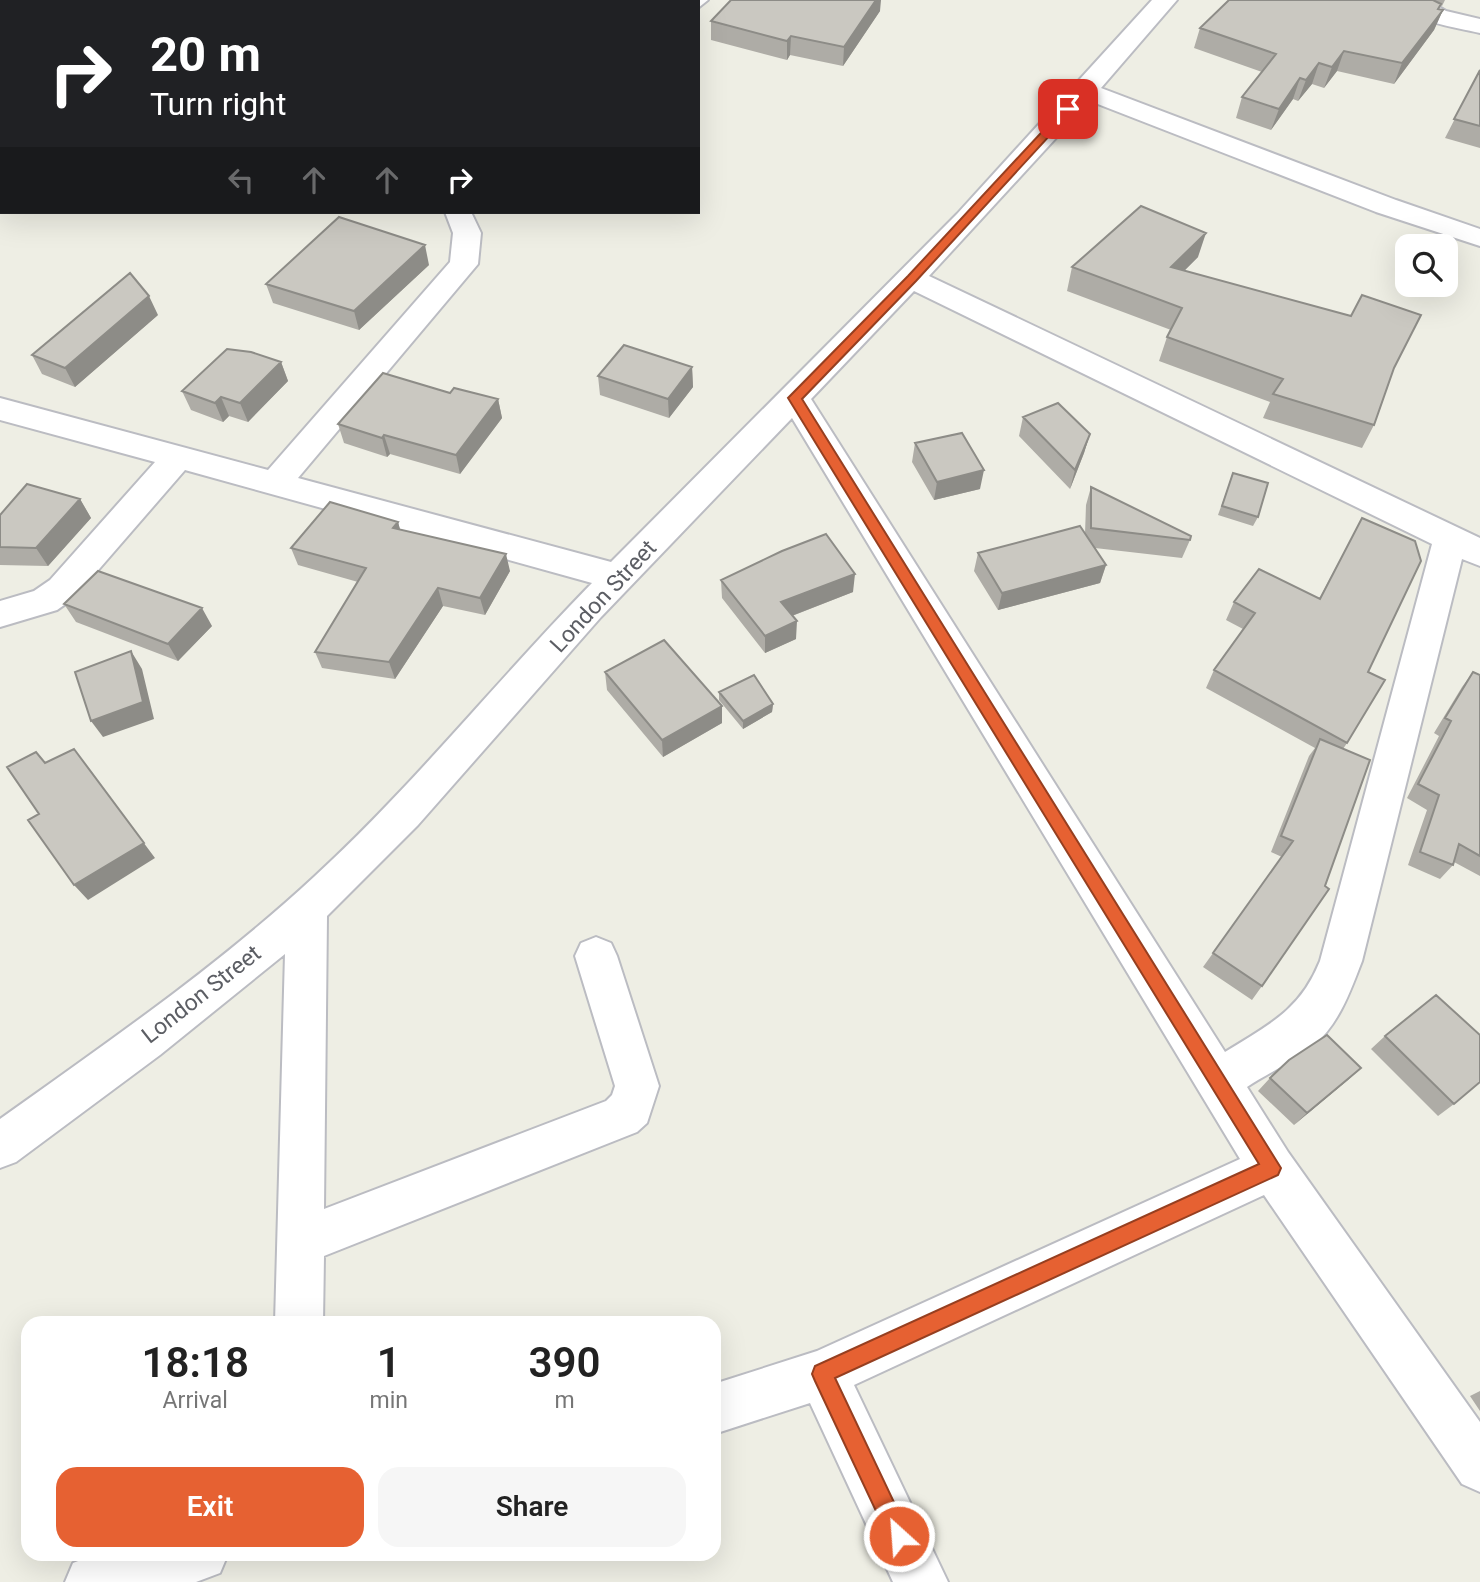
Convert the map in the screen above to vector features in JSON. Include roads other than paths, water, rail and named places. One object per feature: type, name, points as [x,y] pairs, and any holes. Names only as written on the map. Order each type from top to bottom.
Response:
[{"type":"street","name":"London Street","points":[[0,1146],[117,1061],[256,953],[370,849],[618,577],[912,279],[1086,91],[1165,0]]},
{"type":"street","points":[[1410,0],[1438,16],[1480,26]]},
{"type":"street","points":[[1086,91],[1373,201],[1480,238]]},
{"type":"street","points":[[275,483],[464,264],[467,233],[459,214]]},
{"type":"street","points":[[912,279],[1465,546],[1341,961],[1328,995],[1298,1031],[1218,1080]]},
{"type":"street","points":[[795,398],[1272,1168],[1480,1466]]},
{"type":"street","points":[[0,409],[618,577]]},
{"type":"street","points":[[0,614],[45,601],[62,589],[178,457]]},
{"type":"street","points":[[299,1316],[307,907]]},
{"type":"street","points":[[301,1242],[621,1117],[631,1108],[637,1086],[596,956]]},
{"type":"street","points":[[721,1407],[822,1374],[1272,1168]]},
{"type":"street","points":[[822,1374],[921,1582]]},
{"type":"street","points":[[92,1582],[174,1561]]}]
